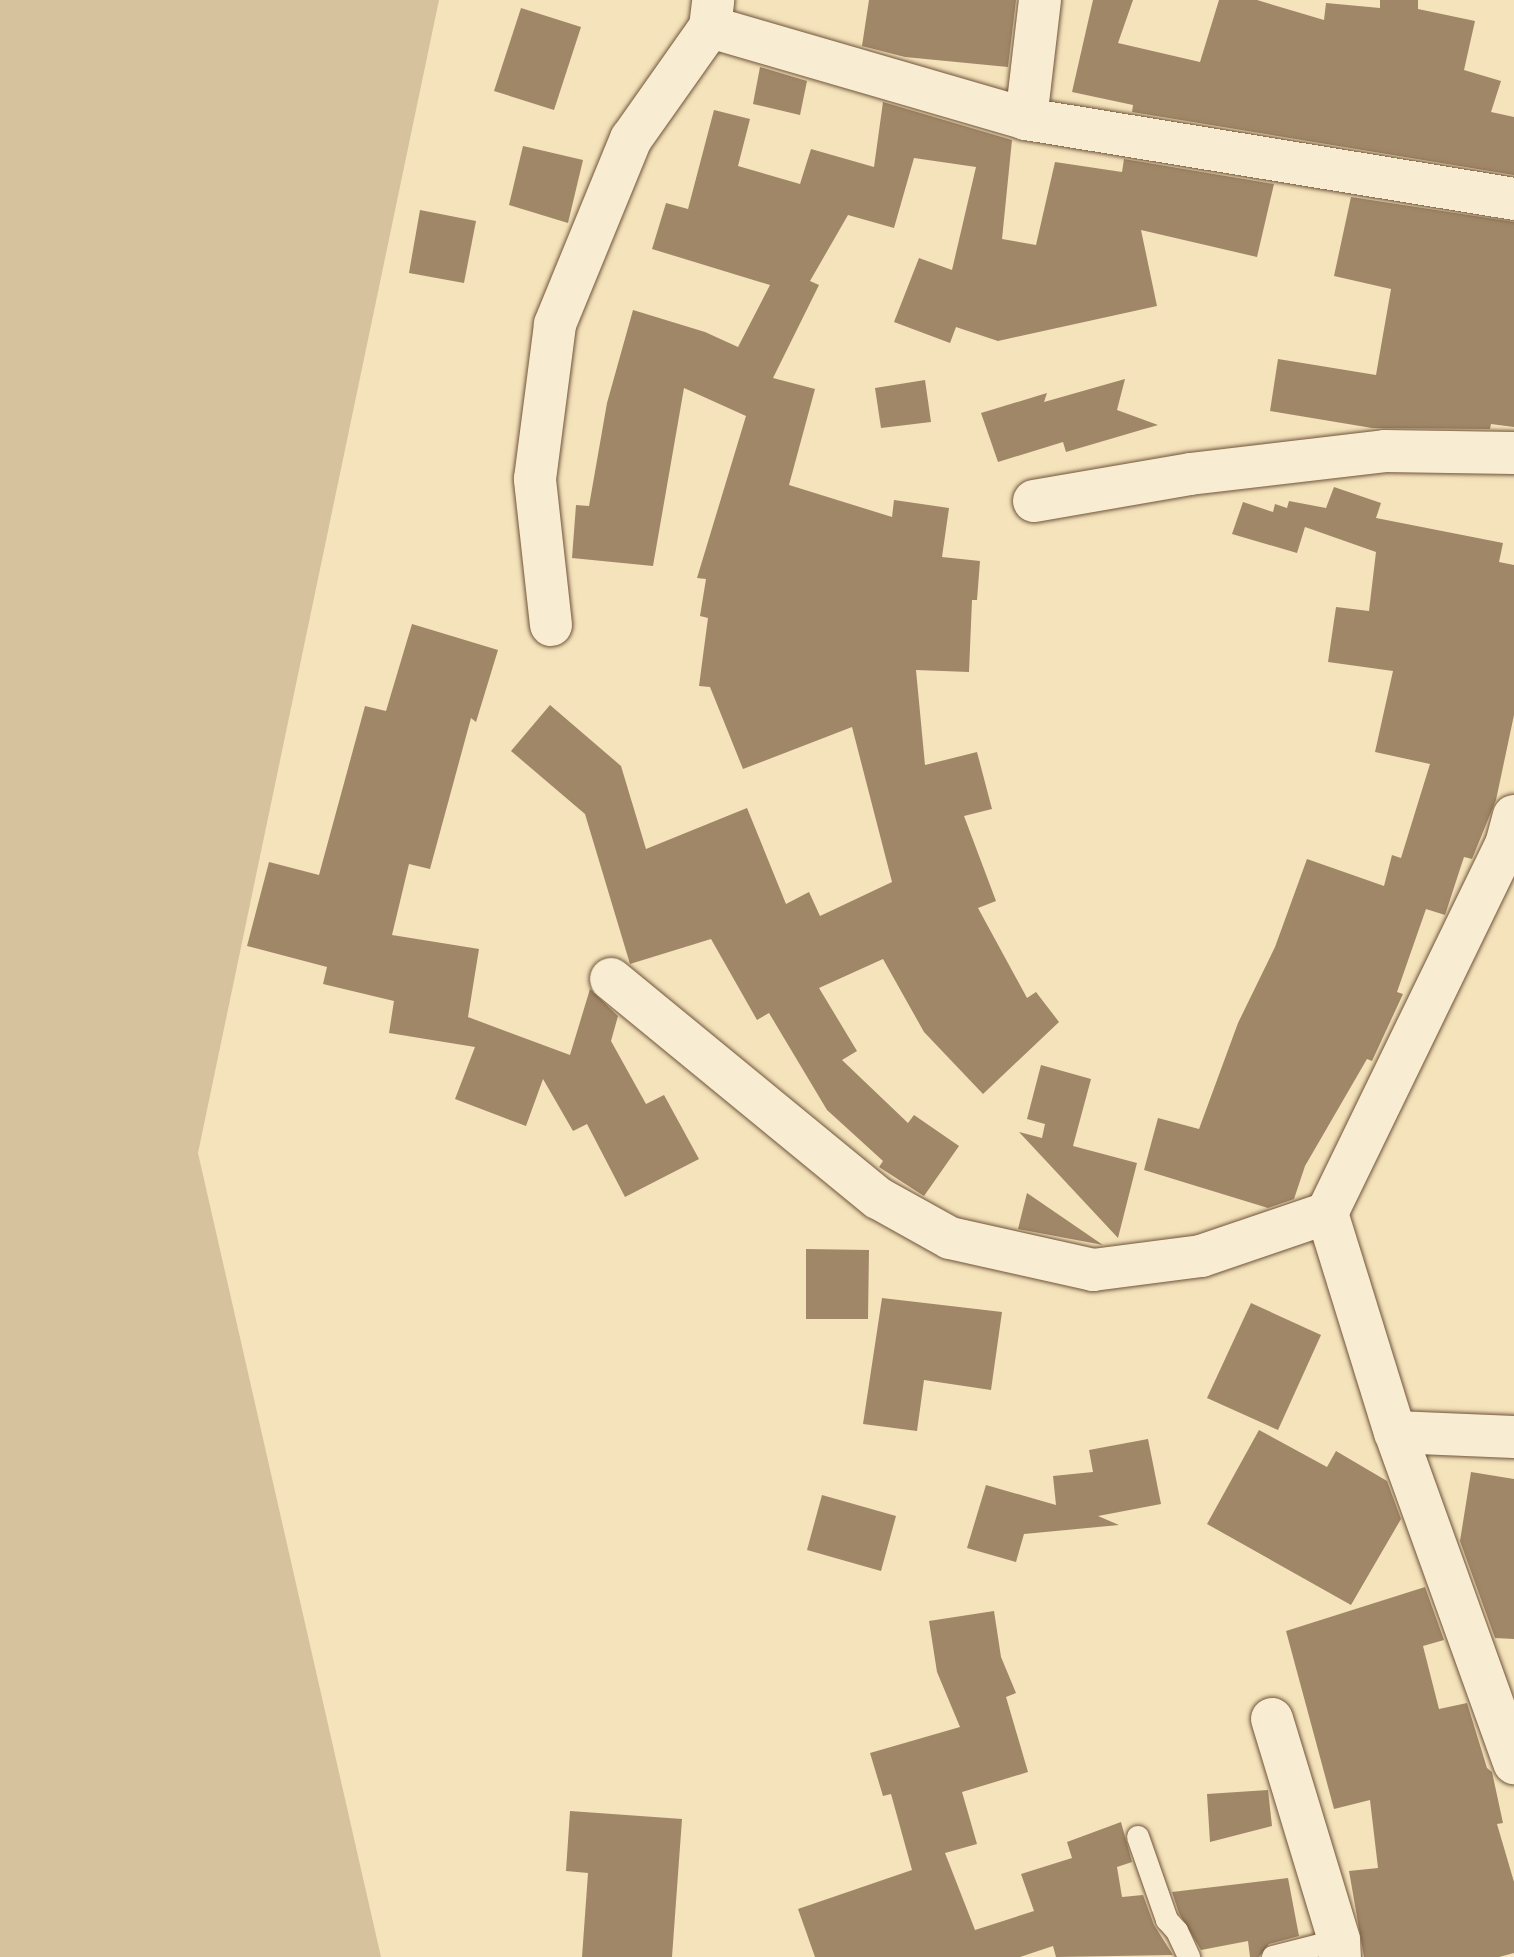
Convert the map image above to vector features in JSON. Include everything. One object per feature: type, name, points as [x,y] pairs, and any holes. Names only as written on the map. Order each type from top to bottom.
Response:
[{"type":"street","points":[[1026,119],[1040,0]]},
{"type":"street","points":[[551,625],[535,479],[555,324],[631,139],[712,13],[1026,119],[1514,199]]},
{"type":"street","points":[[1034,501],[1190,474],[1385,451],[1514,453]]},
{"type":"street","points":[[1511,836],[1327,1213],[1395,1432],[1514,1763]]},
{"type":"street","points":[[611,979],[878,1198],[950,1238],[1093,1270],[1201,1256],[1327,1213]]},
{"type":"street","points":[[1395,1432],[1514,1437]]},
{"type":"street","points":[[1272,1719],[1340,1949]]},
{"type":"lane","points":[[1138,1837],[1167,1920],[1177,1931],[1189,1957]]},
{"type":"lane","points":[[1273,1957],[1340,1949]]},
{"type":"shaded area","points":[[0,0],[439,0],[198,1153],[381,1957],[0,1957]]},
{"type":"building","points":[[869,0],[1016,0],[1008,67],[905,57],[862,46]]},
{"type":"building","points":[[1093,0],[1133,0],[1118,43],[1200,62],[1219,0],[1257,0],[1324,20],[1326,3],[1380,8],[1380,0],[1418,0],[1418,9],[1475,21],[1464,70],[1501,81],[1491,112],[1514,117],[1514,175],[1132,112],[1133,105],[1072,92]]},
{"type":"building","points":[[521,8],[581,27],[554,110],[494,91]]},
{"type":"building","points":[[760,67],[807,81],[800,115],[753,104]]},
{"type":"building","points":[[883,102],[1012,140],[1002,239],[1036,245],[1055,162],[1122,172],[1124,159],[1274,184],[1257,257],[1141,230],[1157,306],[998,341],[956,327],[950,343],[894,322],[919,258],[952,270],[976,167],[914,158],[894,228],[848,215],[810,281],[819,285],[773,378],[815,389],[789,485],[892,517],[894,500],[949,508],[942,557],[980,561],[977,600],[972,600],[969,672],[916,670],[925,765],[977,752],[992,809],[964,816],[996,901],[978,908],[1027,998],[1036,992],[1059,1022],[983,1094],[924,1032],[883,959],[819,988],[857,1051],[842,1060],[908,1123],[914,1115],[959,1146],[924,1196],[879,1167],[883,1161],[827,1110],[769,1013],[757,1020],[711,939],[630,964],[585,814],[511,751],[550,705],[621,766],[646,849],[747,808],[786,904],[809,892],[820,916],[892,882],[852,727],[743,769],[710,687],[699,686],[708,618],[700,616],[706,579],[697,578],[746,416],[684,388],[653,566],[572,558],[576,505],[589,506],[607,403],[633,310],[705,332],[738,347],[770,285],[652,249],[666,203],[688,209],[714,110],[750,119],[738,166],[800,184],[811,149],[874,167]]},
{"type":"building","points":[[523,146],[583,160],[568,223],[509,205]]},
{"type":"building","points":[[1351,197],[1514,222],[1514,427],[1491,424],[1490,429],[1372,428],[1270,411],[1278,359],[1376,375],[1391,289],[1334,276]]},
{"type":"building","points":[[420,210],[476,221],[464,283],[409,273]]},
{"type":"building","points":[[1125,379],[1117,410],[1158,425],[1066,452],[1063,442],[998,462],[981,413],[1047,393],[1044,402]]},
{"type":"building","points":[[925,380],[931,422],[881,428],[875,388]]},
{"type":"building","points":[[1334,487],[1381,503],[1376,518],[1503,543],[1499,562],[1514,565],[1514,715],[1496,800],[1472,859],[1464,857],[1445,915],[1426,909],[1397,992],[1403,994],[1372,1061],[1367,1059],[1305,1166],[1294,1199],[1268,1208],[1144,1170],[1158,1118],[1199,1129],[1238,1023],[1275,947],[1307,859],[1384,886],[1392,855],[1401,858],[1430,764],[1375,752],[1393,671],[1328,662],[1336,607],[1369,611],[1376,552],[1305,527],[1297,553],[1232,534],[1243,502],[1273,512],[1275,504],[1287,508],[1289,501],[1326,508]]},
{"type":"building","points":[[412,624],[498,650],[476,722],[471,718],[430,869],[409,864],[392,935],[479,949],[468,1017],[570,1055],[590,989],[618,1016],[611,1041],[646,1104],[664,1095],[699,1159],[625,1197],[587,1124],[573,1131],[543,1079],[526,1126],[455,1099],[475,1047],[389,1033],[394,1001],[323,984],[327,967],[247,946],[269,862],[319,875],[365,706],[386,711]]},
{"type":"building","points":[[1041,1065],[1091,1079],[1073,1146],[1137,1163],[1118,1238],[1019,1132],[1042,1138],[1045,1124],[1027,1119]]},
{"type":"building","points":[[1027,1193],[1103,1245],[1018,1229]]},
{"type":"building","points":[[806,1249],[869,1250],[868,1319],[806,1319]]},
{"type":"building","points":[[882,1298],[1002,1312],[991,1390],[924,1380],[917,1431],[863,1424]]},
{"type":"building","points":[[1251,1303],[1321,1335],[1278,1430],[1207,1398]]},
{"type":"building","points":[[1259,1430],[1327,1467],[1336,1451],[1387,1481],[1401,1519],[1351,1605],[1207,1524]]},
{"type":"building","points":[[1148,1439],[1161,1504],[1098,1516],[1119,1525],[1024,1534],[1016,1562],[967,1548],[986,1485],[1056,1505],[1053,1476],[1093,1472],[1089,1450]]},
{"type":"building","points":[[1471,1472],[1514,1479],[1514,1639],[1495,1638],[1460,1541]]},
{"type":"building","points":[[822,1495],[896,1516],[881,1571],[807,1550]]},
{"type":"building","points":[[1425,1587],[1444,1640],[1423,1646],[1439,1709],[1467,1703],[1487,1768],[1492,1772],[1503,1823],[1497,1824],[1514,1882],[1514,1953],[1499,1957],[1364,1957],[1349,1871],[1378,1868],[1370,1800],[1334,1809],[1286,1631]]},
{"type":"building","points":[[994,1611],[1001,1657],[1016,1693],[1006,1697],[1028,1772],[962,1792],[977,1844],[945,1853],[975,1930],[1034,1911],[1021,1874],[1072,1858],[1067,1842],[1121,1822],[1132,1862],[1117,1867],[1122,1897],[1143,1895],[1154,1925],[1173,1955],[1056,1957],[1053,1946],[1020,1957],[815,1957],[798,1909],[912,1870],[891,1794],[883,1796],[870,1753],[960,1727],[937,1672],[929,1621]]},
{"type":"building","points":[[1268,1790],[1272,1826],[1210,1842],[1207,1794]]},
{"type":"building","points":[[570,1811],[682,1819],[672,1957],[582,1957],[588,1873],[566,1871]]},
{"type":"building","points":[[1288,1878],[1299,1936],[1269,1944],[1259,1957],[1250,1957],[1248,1941],[1201,1950],[1179,1913],[1172,1892]]}]
